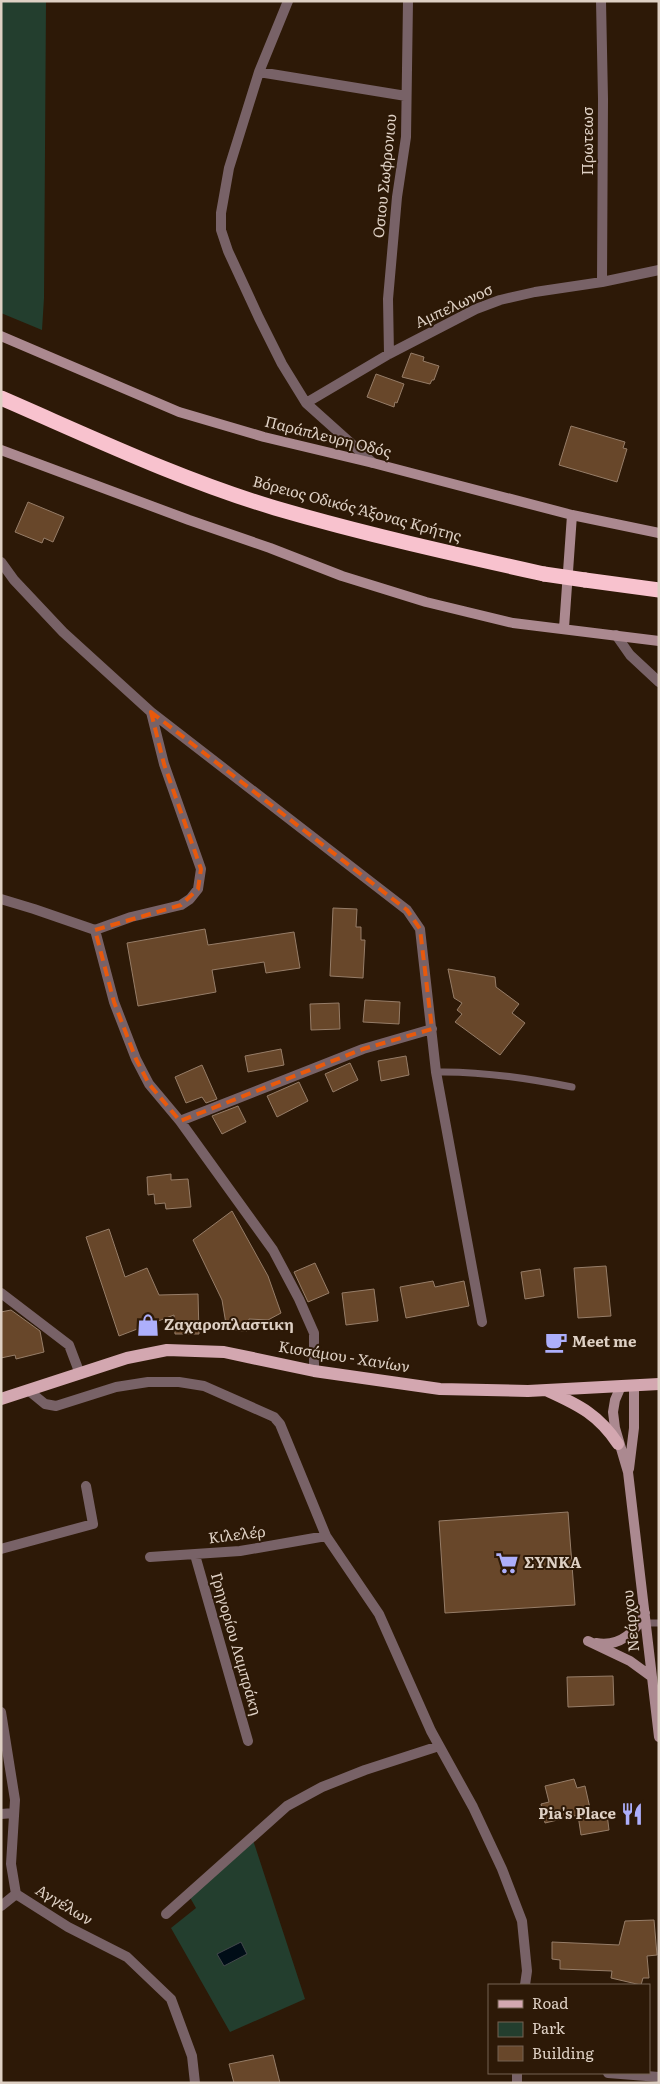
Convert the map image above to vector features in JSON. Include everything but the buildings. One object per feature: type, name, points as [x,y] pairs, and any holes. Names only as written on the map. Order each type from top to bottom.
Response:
[{"type":"highway","name":"Βόρειος Οδικός Άξονας Κρήτης","points":[[1,398],[177,473],[274,507],[413,545],[544,574],[659,590]]},
{"type":"main road","name":"Κισσάμου - Χανίων","points":[[1,1399],[127,1358],[167,1350],[224,1352],[314,1371],[440,1388],[486,1391],[545,1390],[659,1384]]},
{"type":"main road","points":[[545,1390],[572,1402],[593,1416],[607,1427],[618,1444]]},
{"type":"street","points":[[288,1],[259,72],[229,168],[221,212],[221,230],[228,250],[259,318],[282,364],[306,403],[373,463]]},
{"type":"street","name":"Οσιου Σωφρονιου","points":[[389,354],[388,300],[397,197],[406,137],[408,1]]},
{"type":"street","name":"Πρωτεωσ","points":[[601,1],[603,99],[602,282]]},
{"type":"street","points":[[259,72],[406,96]]},
{"type":"street","name":"Αμπελωνοσ","points":[[306,403],[389,354],[476,309],[500,300],[535,292],[602,282],[659,270]]},
{"type":"street","name":"Παράπλευρη Οδός","points":[[1,336],[179,412],[264,437],[373,463],[572,515],[659,534]]},
{"type":"street","points":[[1,450],[342,576],[426,602],[513,623],[659,641]]},
{"type":"street","points":[[564,628],[572,515]]},
{"type":"street","points":[[1,562],[14,580],[63,632],[151,712],[407,910],[420,929],[436,1072],[482,1322]]},
{"type":"street","points":[[616,635],[630,655],[659,682]]},
{"type":"street","points":[[1,899],[95,930],[131,917],[181,905],[190,899],[198,889],[201,869],[164,764],[151,712]]},
{"type":"street","points":[[95,930],[114,1002],[136,1059],[150,1084],[180,1120],[273,1250],[299,1298],[314,1333],[314,1371]]},
{"type":"street","points":[[180,1120],[363,1049],[432,1029]]},
{"type":"street","points":[[1,1293],[69,1345],[80,1374]]},
{"type":"street","points":[[28,1390],[45,1404],[56,1406],[116,1388],[148,1382],[179,1382],[204,1386],[274,1417],[280,1424],[326,1536],[379,1614],[439,1746],[474,1807],[514,1898],[522,1922],[527,1971],[525,1984]]},
{"type":"street","name":"Νεάρχου","points":[[628,1385],[632,1442],[628,1472]]},
{"type":"street","name":"Νεάρχου","points":[[628,1385],[615,1400],[613,1412],[618,1444],[628,1472],[646,1612],[652,1677],[657,1703],[659,1736]]},
{"type":"street","points":[[1,1549],[93,1524],[86,1486]]},
{"type":"street","name":"Κιλελέρ","points":[[150,1558],[240,1551],[326,1536]]},
{"type":"street","name":"Γρηγορίου Λαμπράκη","points":[[195,1555],[248,1741]]},
{"type":"street","points":[[646,1612],[639,1626],[626,1637],[603,1644],[588,1641],[630,1661],[652,1677]]},
{"type":"street","name":"Αγγέλων","points":[[1,1712],[15,1800],[11,1864],[16,1894],[68,1927],[127,1957],[171,1999],[192,2056],[195,2083]]},
{"type":"street","points":[[166,1914],[286,1806],[339,1780],[439,1746]]},
{"type":"street","points":[[1,1814],[14,1813]]},
{"type":"street","points":[[1,1906],[16,1894]]},
{"type":"street","points":[[625,2074],[659,2076]]},
{"type":"lane","points":[[436,1072],[464,1071],[518,1077],[572,1087]]},
{"type":"lane","points":[[646,1623],[659,1623]]},
{"type":"highlighted area","points":[[151,712],[407,910],[420,929],[432,1029],[363,1049],[180,1121],[149,1084],[136,1059],[114,1002],[95,930],[181,905],[198,889],[201,869],[164,764]]},
{"type":"green space","points":[[1,1],[46,1],[44,298],[42,330],[1,313]]},
{"type":"green space","points":[[252,1837],[305,1999],[230,2032],[171,1928],[196,1908],[188,1894]]},
{"type":"shaded area","points":[[241,1942],[247,1954],[224,1966],[217,1954]]},
{"type":"place","name":"Ζαχαροπλαστικη","points":[[148,1325]]},
{"type":"place","name":"Meet me","points":[[556,1342]]},
{"type":"place","name":"ΣΥΝΚΑ","points":[[507,1563]]},
{"type":"place","name":"Pia's Place","points":[[632,1814]]}]
